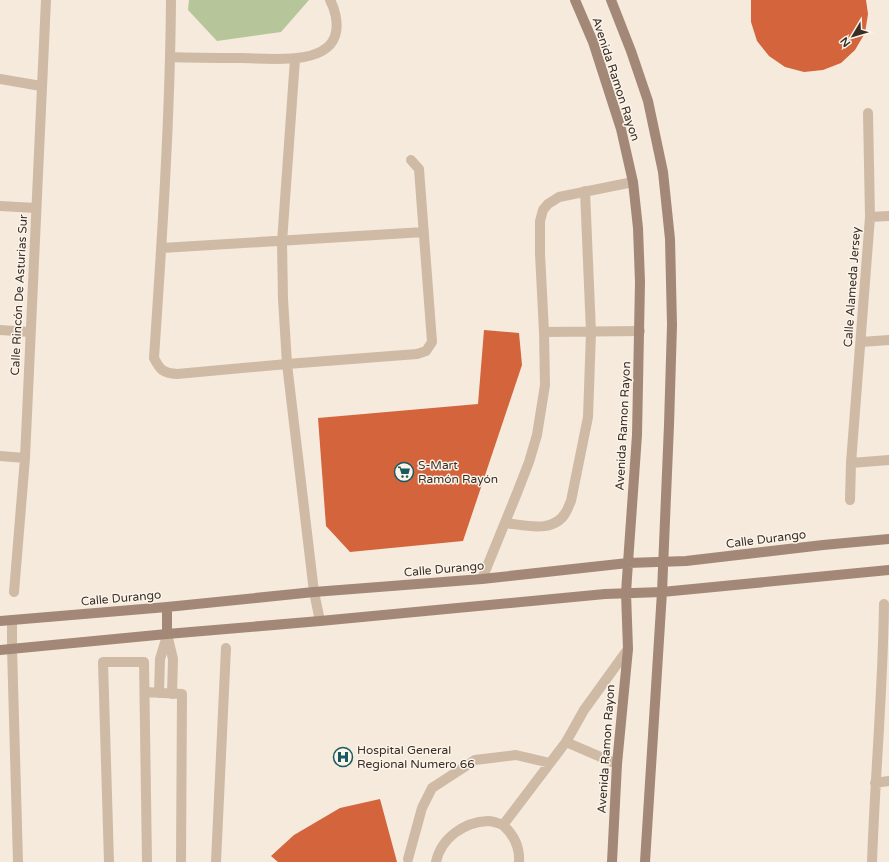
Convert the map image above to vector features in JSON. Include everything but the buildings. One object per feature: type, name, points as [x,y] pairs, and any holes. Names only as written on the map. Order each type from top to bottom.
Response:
[{"type":"main road","name":"Avenida Ramon Rayon","points":[[575,0],[593,42],[621,129],[633,182],[638,228],[640,330],[637,435],[626,593],[628,649],[617,764],[612,862]]},
{"type":"main road","name":"Avenida Ramon Rayon","points":[[611,0],[631,51],[648,101],[664,172],[670,239],[672,325],[662,592],[646,862]]},
{"type":"main road","name":"Calle Durango","points":[[0,621],[167,608],[314,592],[482,579],[628,563],[686,561],[889,539]]},
{"type":"main road","points":[[0,650],[590,595],[662,592],[889,570]]},
{"type":"main road","points":[[167,608],[167,634]]},
{"type":"street","name":"Calle Rincón De Asturias Sur","points":[[14,592],[25,458],[46,0]]},
{"type":"street","points":[[171,0],[171,57],[162,248],[154,358],[159,368],[168,374],[417,354],[426,350],[432,342],[424,232],[419,169],[412,160]]},
{"type":"street","points":[[171,57],[295,59],[317,54],[330,47],[335,38],[337,26],[334,7],[330,0]]},
{"type":"street","points":[[295,59],[282,242],[283,299],[287,364],[314,592],[320,621]]},
{"type":"street","points":[[0,79],[41,86]]},
{"type":"street","name":"Calle Alameda Jersey","points":[[850,500],[851,463],[870,217],[868,113]]},
{"type":"street","points":[[482,579],[529,462],[537,435],[545,385],[540,254],[540,221],[543,210],[548,204],[559,198],[585,191],[633,182]]},
{"type":"street","points":[[505,523],[541,528],[557,522],[566,513],[572,494],[588,417],[591,332],[585,191]]},
{"type":"street","points":[[0,206],[36,208]]},
{"type":"street","points":[[870,217],[889,216]]},
{"type":"street","points":[[162,248],[282,242],[424,232]]},
{"type":"street","points":[[0,330],[30,332]]},
{"type":"street","points":[[544,332],[640,330]]},
{"type":"street","points":[[861,342],[889,340]]},
{"type":"street","points":[[0,456],[25,458]]},
{"type":"street","points":[[851,463],[889,460]]},
{"type":"street","points":[[872,862],[875,783],[886,658],[884,604]]},
{"type":"street","points":[[12,620],[18,862]]},
{"type":"street","points":[[159,693],[160,659],[167,634]]},
{"type":"street","points":[[167,634],[174,659],[172,694]]},
{"type":"street","points":[[216,862],[226,648]]},
{"type":"street","points":[[503,824],[566,742],[584,710],[628,649]]},
{"type":"street","points":[[109,862],[103,662],[144,662],[147,862]]},
{"type":"street","points":[[145,692],[182,694],[181,862]]},
{"type":"street","points":[[566,742],[617,764]]},
{"type":"street","points":[[408,860],[422,808],[432,788],[475,760],[516,755],[550,763]]},
{"type":"street","points":[[875,783],[889,781]]},
{"type":"street","points":[[436,862],[442,846],[450,836],[469,825],[489,821],[503,824],[512,833],[520,855],[519,862]]},
{"type":"green space","points":[[189,0],[309,0],[281,32],[217,41],[188,10]]},
{"type":"place","name":"S-Mart Ramón Rayón","points":[[404,472]]},
{"type":"place","name":"Hospital General Regional Numero 66","points":[[343,757]]}]
